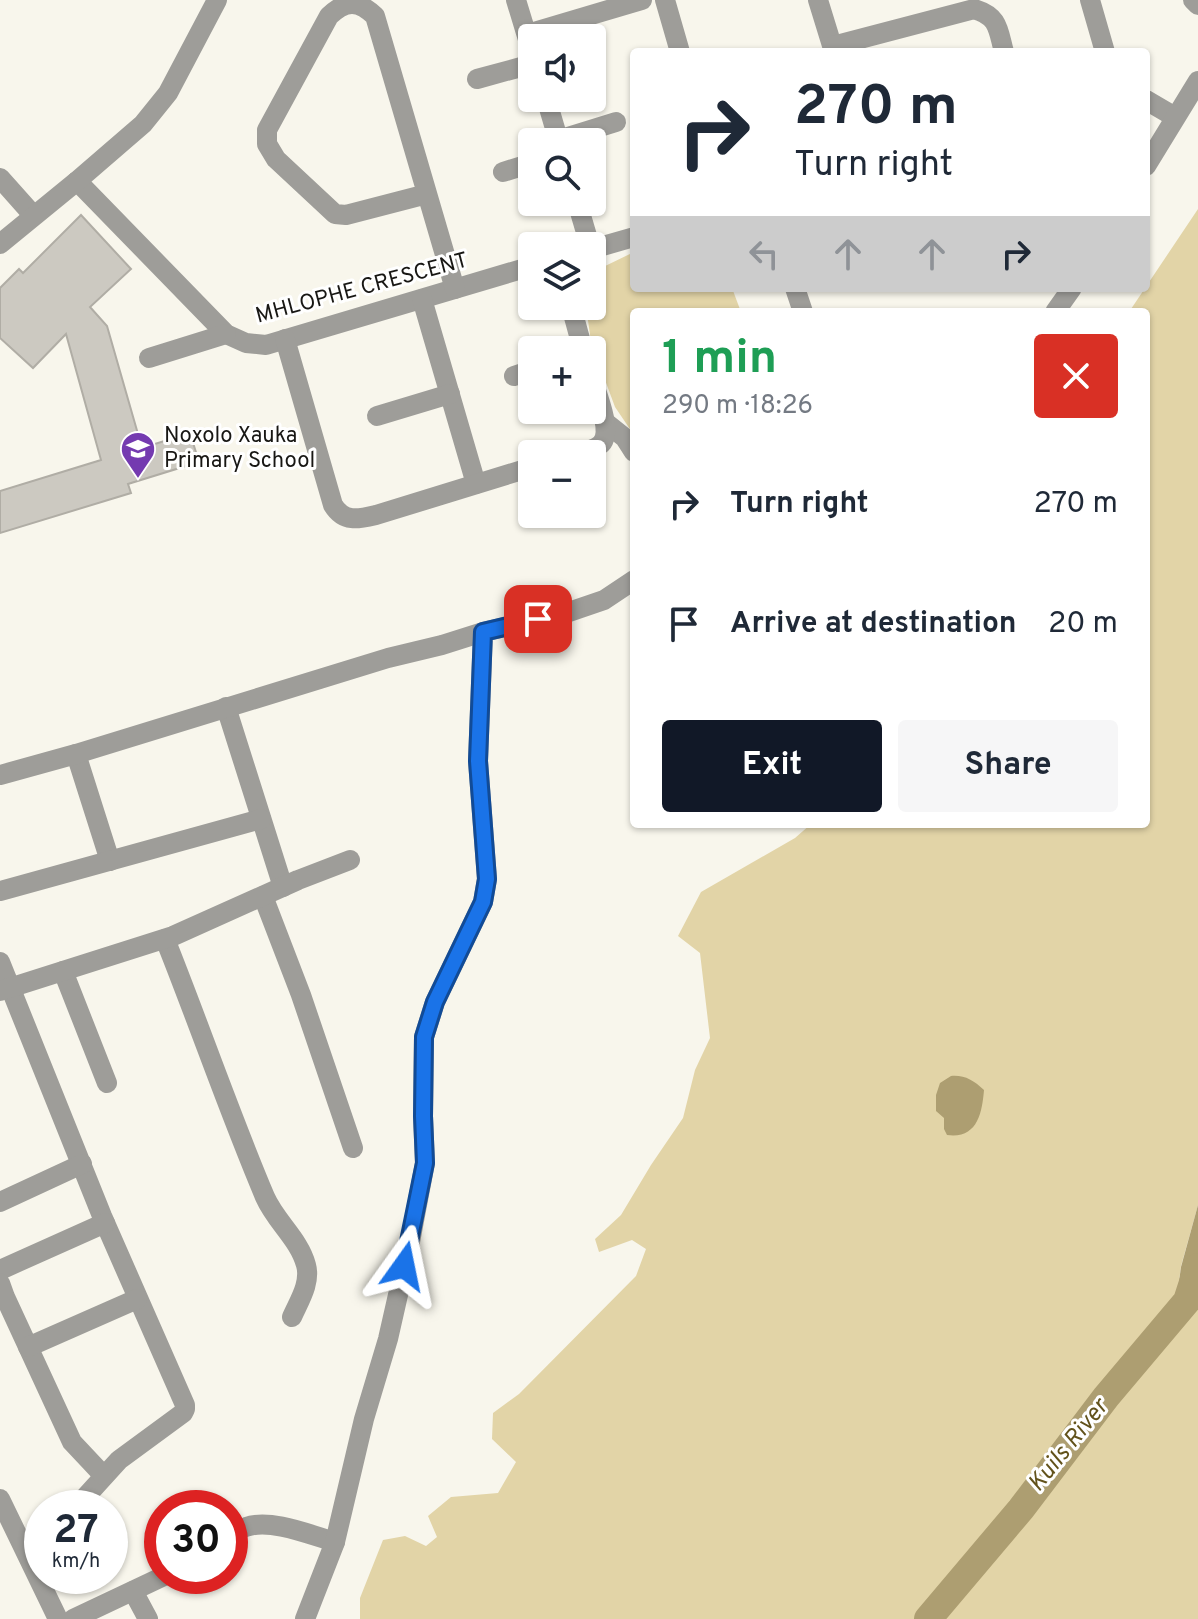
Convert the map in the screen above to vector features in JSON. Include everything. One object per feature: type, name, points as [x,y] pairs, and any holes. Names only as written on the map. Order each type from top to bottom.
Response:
[{"type":"street","points":[[0,244],[130,137],[156,109],[178,76],[217,0]]},
{"type":"street","points":[[516,0],[523,24]]},
{"type":"street","points":[[571,24],[618,3],[642,0]]},
{"type":"street","points":[[665,0],[679,48]]},
{"type":"street","points":[[818,0],[834,48]]},
{"type":"street","points":[[1090,0],[1104,48]]},
{"type":"street","points":[[1193,0],[1198,5]]},
{"type":"street","points":[[427,194],[346,215],[335,214],[270,151],[267,130],[329,16],[342,3],[362,2],[375,16],[455,289]]},
{"type":"street","points":[[837,48],[932,10],[968,9],[992,17],[1003,48]]},
{"type":"street","points":[[477,79],[518,68]]},
{"type":"street","points":[[1150,159],[1198,81]]},
{"type":"street","points":[[1150,102],[1175,117]]},
{"type":"street","points":[[598,128],[616,122]]},
{"type":"street","points":[[503,172],[518,167]]},
{"type":"street","points":[[0,178],[33,215]]},
{"type":"street","name":"MHLOPHE CRESCENT","points":[[77,181],[226,334],[255,345],[266,345],[518,270]]},
{"type":"street","points":[[606,244],[630,238]]},
{"type":"street","points":[[422,299],[476,484]]},
{"type":"street","points":[[149,358],[226,334]]},
{"type":"street","points":[[285,339],[333,505],[347,518],[356,520],[518,471]]},
{"type":"street","points":[[377,416],[450,394]]},
{"type":"street","points":[[606,423],[630,446]]},
{"type":"street","points":[[0,775],[347,670],[483,632],[566,613],[604,600],[630,583]]},
{"type":"street","points":[[305,1619],[335,1542],[410,1242],[425,1163],[424,1037],[435,1002],[483,902],[487,879],[478,761],[483,632]]},
{"type":"street","points":[[226,707],[283,887]]},
{"type":"street","points":[[76,754],[110,861]]},
{"type":"street","points":[[0,891],[261,819]]},
{"type":"street","points":[[4,989],[165,939],[350,860]]},
{"type":"street","points":[[263,896],[301,995],[353,1148]]},
{"type":"street","points":[[165,939],[268,1204],[299,1247],[306,1265],[307,1283],[292,1317]]},
{"type":"street","points":[[0,962],[4,989],[185,1409],[119,1460],[91,1490]]},
{"type":"street","points":[[63,971],[107,1083]]},
{"type":"street","points":[[0,1202],[82,1164]]},
{"type":"street","points":[[0,1270],[105,1223]]},
{"type":"street","points":[[0,1283],[72,1442],[103,1475]]},
{"type":"street","points":[[28,1347],[137,1299]]},
{"type":"street","points":[[0,1499],[58,1619]]},
{"type":"street","points":[[248,1527],[283,1526],[335,1542]]},
{"type":"street","points":[[73,1619],[144,1586]]},
{"type":"street","points":[[133,1591],[148,1619]]},
{"type":"shaded area","points":[[1198,209],[1198,1205],[1181,1266],[1176,1303],[1192,1310],[1198,1305],[1198,1619],[360,1619],[360,1598],[383,1540],[405,1536],[426,1546],[437,1537],[428,1516],[451,1497],[498,1493],[516,1462],[492,1439],[493,1413],[519,1394],[636,1276],[646,1249],[632,1240],[599,1252],[595,1239],[621,1215],[683,1118],[695,1070],[710,1038],[700,953],[678,936],[701,892],[795,838],[806,828],[1150,828],[1150,308],[1132,308],[1142,292],[1150,292],[1150,281]]},
{"type":"shaded area","points":[[630,254],[630,292],[734,292],[740,308],[630,308],[630,429],[615,407],[606,383],[606,336],[590,336],[588,320],[606,320],[606,266]]},
{"type":"shaded area","points":[[951,1076],[969,1079],[984,1090],[976,1123],[965,1133],[957,1135],[947,1135],[944,1118],[936,1111],[940,1083]]},
{"type":"shaded area","points":[[1198,1205],[1198,1305],[1193,1310],[1176,1303],[1181,1267]]},
{"type":"building","points":[[81,215],[131,269],[90,307],[107,326],[142,448],[190,433],[199,462],[128,484],[131,493],[0,533],[0,491],[101,460],[66,334],[33,368],[0,338],[0,288],[19,269],[23,273]]},
{"type":"waterway","name":"Kuils River","points":[[928,1619],[1021,1509],[1106,1397],[1187,1301],[1198,1267]]},
{"type":"place","name":"Noxolo Xauka Primary School","points":[[138,480]]},
{"type":"route","points":[[404,1266],[425,1163],[424,1037],[435,1002],[483,902],[487,879],[478,761],[483,632],[538,619]]}]
